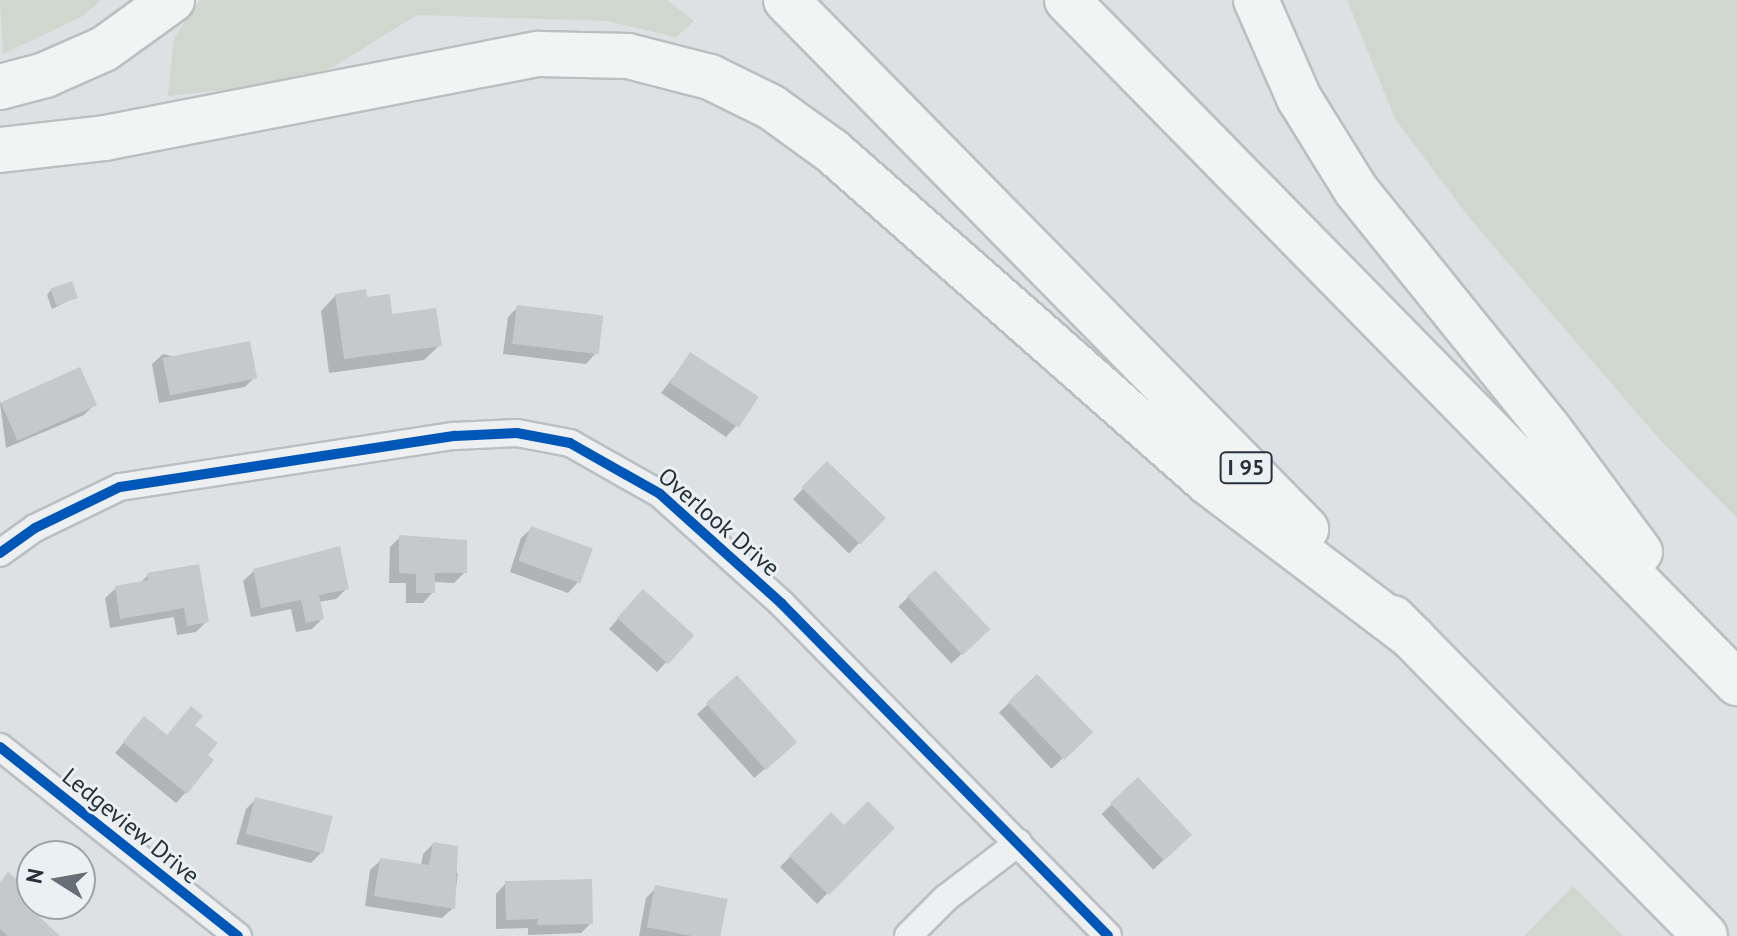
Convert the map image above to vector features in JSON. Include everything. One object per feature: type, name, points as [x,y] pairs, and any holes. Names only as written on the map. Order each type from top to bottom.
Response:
[{"type":"highway","points":[[0,87],[104,49],[172,0]]},
{"type":"highway","name":"I 95","points":[[786,0],[1705,936]]},
{"type":"highway","points":[[1067,0],[1737,683]]},
{"type":"highway","points":[[1256,0],[1311,121],[1356,190],[1549,429],[1737,683]]},
{"type":"highway","points":[[0,150],[105,138],[539,54],[628,56],[710,77],[771,107],[832,151],[1209,483],[1413,638]]},
{"type":"street","name":"Overlook Drive","points":[[0,553],[35,528],[120,487],[455,436],[517,433],[570,443],[660,494],[782,604],[1108,936]]},
{"type":"street","name":"Ledgeview Drive","points":[[0,747],[238,936]]},
{"type":"street","points":[[908,936],[946,898],[1018,843]]},
{"type":"shaded area","points":[[0,0],[101,0],[83,16],[3,54]]},
{"type":"shaded area","points":[[200,0],[667,0],[694,21],[676,37],[607,21],[417,15],[333,67],[288,83],[168,96],[174,38]]},
{"type":"shaded area","points":[[1347,0],[1737,0],[1737,518],[1661,441],[1471,220],[1395,119]]},
{"type":"shaded area","points":[[1573,886],[1623,936],[1524,936]]},
{"type":"building","points":[[72,281],[78,298],[56,306],[50,288]]},
{"type":"building","points":[[366,289],[367,297],[390,294],[392,314],[436,308],[442,346],[344,359],[335,294]]},
{"type":"building","points":[[517,305],[603,316],[599,354],[512,344]]},
{"type":"building","points":[[250,341],[257,378],[170,395],[163,358]]},
{"type":"building","points":[[690,352],[759,397],[739,428],[670,383]]},
{"type":"building","points":[[80,367],[97,405],[18,441],[1,402]]},
{"type":"building","points":[[827,461],[886,518],[860,545],[801,488]]},
{"type":"building","points":[[531,526],[593,549],[580,583],[518,561]]},
{"type":"building","points":[[399,535],[467,540],[467,573],[435,573],[435,593],[416,593],[416,574],[399,573]]},
{"type":"building","points":[[340,546],[349,589],[319,595],[324,619],[306,623],[301,600],[261,608],[253,569]]},
{"type":"building","points":[[199,564],[209,622],[187,626],[184,608],[120,619],[115,586],[148,580],[147,573]]},
{"type":"building","points":[[935,570],[990,629],[962,655],[907,596]]},
{"type":"building","points":[[643,589],[694,635],[668,664],[617,618]]},
{"type":"building","points":[[1037,674],[1093,732],[1064,760],[1008,702]]},
{"type":"building","points":[[737,675],[797,742],[766,770],[706,703]]},
{"type":"building","points":[[191,706],[203,716],[195,725],[218,743],[208,755],[214,760],[187,794],[123,742],[144,716],[167,735]]},
{"type":"building","points":[[1138,777],[1192,835],[1164,861],[1110,803]]},
{"type":"building","points":[[255,797],[333,816],[323,853],[246,834]]},
{"type":"building","points":[[868,801],[895,828],[829,895],[789,856],[831,812],[844,825]]},
{"type":"building","points":[[433,842],[458,846],[455,909],[374,896],[380,858],[429,865]]},
{"type":"building","points":[[8,872],[16,879],[16,920],[43,920],[60,936],[8,936],[0,929],[0,882]]},
{"type":"building","points":[[592,879],[593,924],[537,925],[538,919],[506,920],[505,881]]},
{"type":"building","points":[[655,885],[728,899],[720,936],[692,936],[647,927]]},
{"type":"cycle path","points":[[0,553],[35,528],[120,487],[455,436],[517,433],[570,443],[660,494],[782,604],[1108,936]]},
{"type":"cycle path","points":[[0,747],[238,936]]}]
